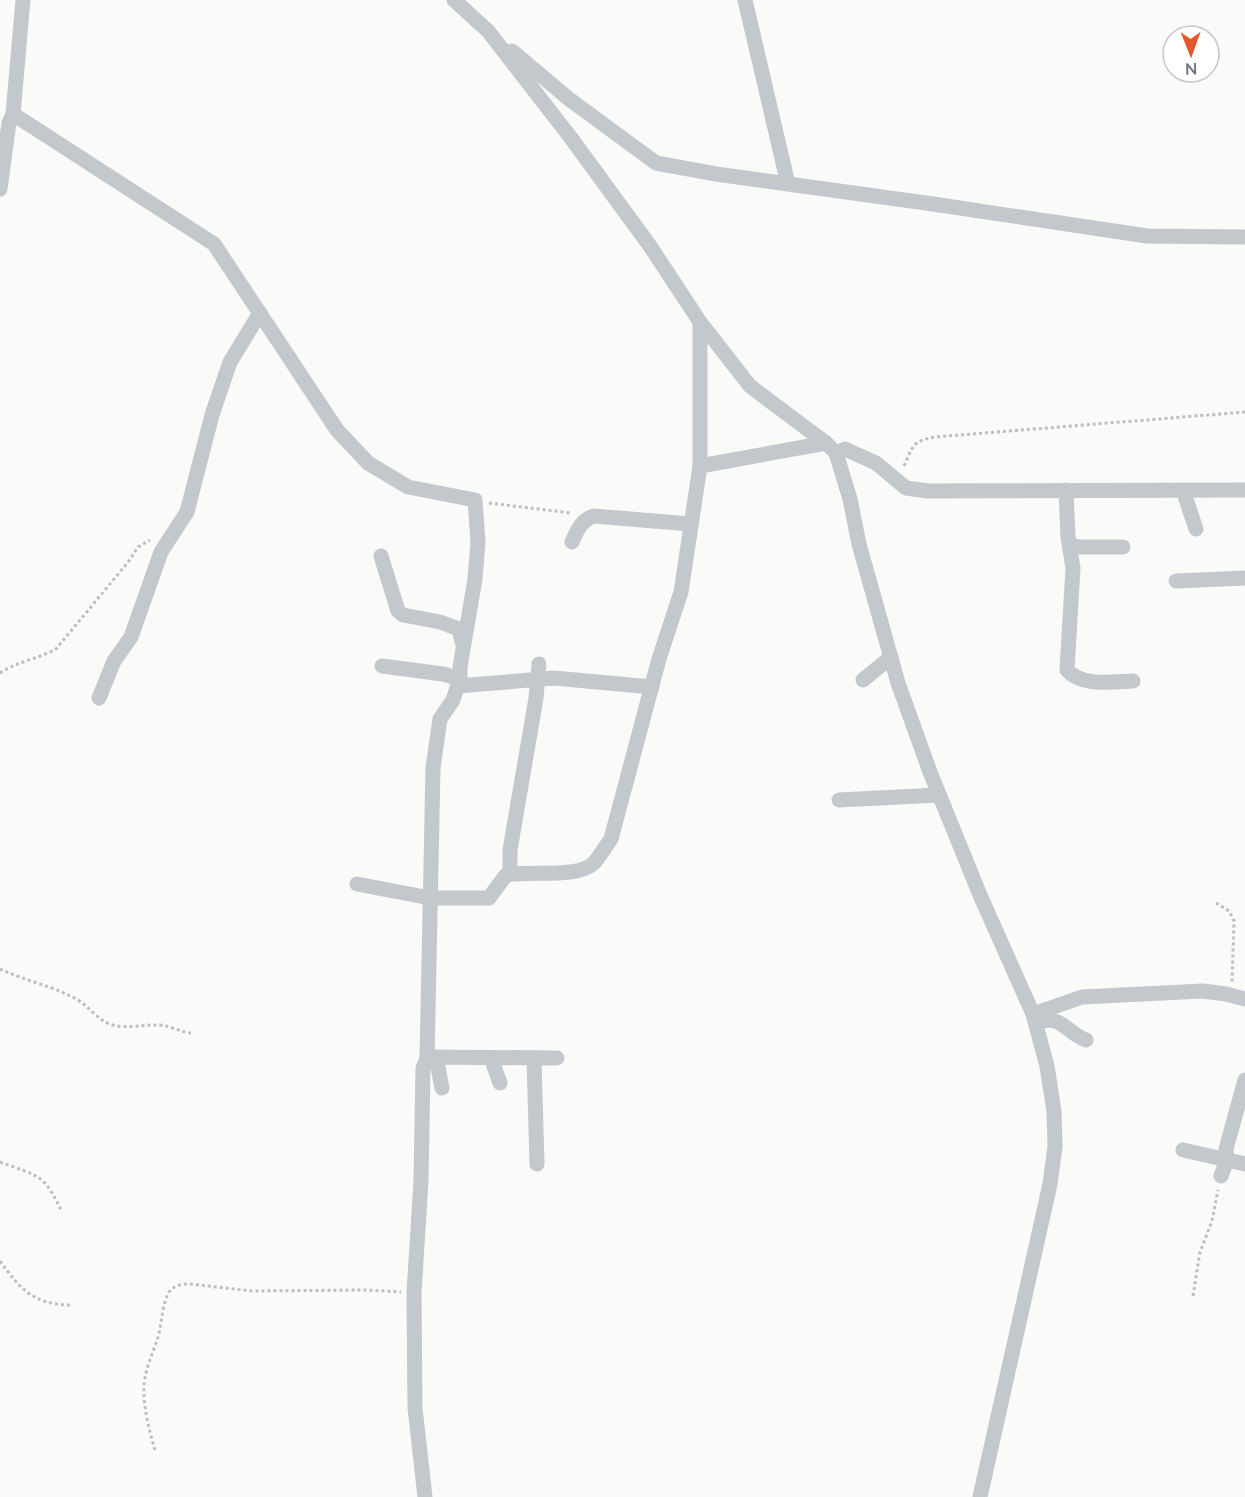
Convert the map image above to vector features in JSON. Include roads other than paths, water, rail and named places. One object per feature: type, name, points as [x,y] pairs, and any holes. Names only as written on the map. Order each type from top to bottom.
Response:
[{"type":"street","points":[[0,189],[9,123],[13,114],[23,0]]},
{"type":"street","points":[[454,0],[569,99],[656,163],[716,174],[1147,236],[1245,237]]},
{"type":"street","points":[[745,0],[788,184]]},
{"type":"street","points":[[488,31],[637,228],[700,322],[750,386],[831,448],[850,499],[859,544],[891,657],[939,795],[1034,1018],[1047,1066],[1054,1111],[1054,1156],[1050,1184],[980,1497]]},
{"type":"street","points":[[13,114],[214,244],[337,430],[368,463],[408,488],[475,501],[478,542],[475,579],[463,645],[459,683],[453,700],[440,719],[434,768],[430,898],[431,1057],[442,1088]]},
{"type":"street","points":[[99,698],[114,661],[131,637],[161,552],[187,512],[212,415],[230,362],[260,313]]},
{"type":"street","points":[[357,884],[430,898],[489,898],[506,875],[583,869],[593,864],[610,839],[681,592],[700,466],[700,322]]},
{"type":"street","points":[[700,466],[831,448],[845,449],[876,463],[906,488],[928,491],[1245,490]]},
{"type":"street","points":[[1066,490],[1073,568],[1067,670],[1073,677],[1098,682],[1133,681]]},
{"type":"street","points":[[1183,490],[1196,529]]},
{"type":"street","points":[[572,542],[587,519],[605,516],[690,524]]},
{"type":"street","points":[[1070,545],[1123,547]]},
{"type":"street","points":[[381,556],[398,611],[403,615],[440,622],[459,629],[463,645]]},
{"type":"street","points":[[1176,580],[1245,578]]},
{"type":"street","points":[[863,680],[891,657]]},
{"type":"street","points":[[382,666],[443,674],[459,683],[538,671],[554,678],[652,687]]},
{"type":"street","points":[[510,874],[510,850],[536,698],[538,671]]},
{"type":"street","points":[[839,800],[939,795]]},
{"type":"street","points":[[1034,1018],[1082,997],[1203,991],[1238,997]]},
{"type":"street","points":[[1034,1018],[1052,1019],[1086,1040]]},
{"type":"street","points":[[431,1057],[557,1058]]},
{"type":"street","points":[[425,1497],[415,1408],[414,1293],[421,1181],[423,1068],[431,1057]]},
{"type":"street","points":[[491,1058],[500,1083]]},
{"type":"street","points":[[534,1058],[537,1164]]},
{"type":"street","points":[[1221,1176],[1227,1160],[1226,1149],[1245,1080]]},
{"type":"street","points":[[1183,1149],[1245,1164]]}]
